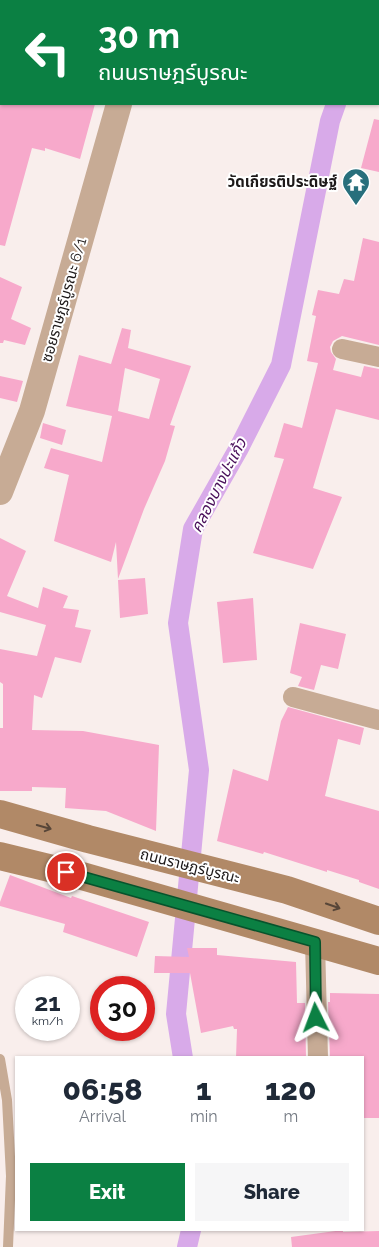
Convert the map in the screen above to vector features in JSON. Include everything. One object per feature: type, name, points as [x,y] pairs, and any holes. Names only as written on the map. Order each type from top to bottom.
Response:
[{"type":"main road","name":"ถนนราษฎร์บูรณะ","points":[[0,814],[88,840],[287,890],[379,921]]},
{"type":"main road","points":[[0,856],[82,876],[379,961]]},
{"type":"street","name":"ซอยราษฎร์บูรณะ 6/1","points":[[0,492],[32,411],[119,105]]},
{"type":"street","points":[[342,348],[379,357]]},
{"type":"street","points":[[292,697],[379,720]]},
{"type":"street","points":[[315,942],[318,1056]]},
{"type":"lane","points":[[0,1059],[7,1100],[10,1158],[8,1247]]},
{"type":"building","points":[[0,105],[95,105],[80,159],[45,148],[45,151],[32,148],[5,246],[0,245]]},
{"type":"building","points":[[374,119],[379,120],[379,172],[361,168]]},
{"type":"building","points":[[363,238],[379,242],[379,345],[342,336],[333,341],[330,347],[336,359],[333,370],[361,377],[364,366],[379,369],[379,420],[336,409],[313,488],[342,497],[313,569],[253,553],[284,459],[274,457],[284,423],[302,428],[318,363],[307,361],[316,316],[312,315],[318,290],[339,294],[344,279],[354,281]]},
{"type":"building","points":[[0,277],[22,287],[11,319],[31,328],[25,345],[4,340],[3,343],[0,343]]},
{"type":"building","points":[[122,328],[131,330],[128,348],[191,366],[170,425],[175,426],[165,461],[144,509],[118,579],[116,542],[111,562],[54,541],[69,475],[44,468],[51,448],[102,462],[112,416],[66,406],[79,355],[111,364]],"holes":[[[125,368],[160,379],[149,419],[118,411]]]},
{"type":"building","points":[[0,376],[23,381],[17,402],[0,398]]},
{"type":"building","points":[[43,423],[66,430],[62,445],[40,438]]},
{"type":"building","points":[[0,538],[26,551],[7,596],[38,608],[43,587],[68,596],[63,608],[79,610],[75,627],[91,630],[81,663],[55,657],[42,698],[34,695],[32,730],[83,731],[159,745],[156,831],[106,811],[65,808],[66,788],[32,787],[32,791],[0,791],[0,728],[3,728],[3,684],[0,682],[0,649],[37,656],[46,625],[0,612]]},
{"type":"building","points":[[145,578],[148,614],[120,618],[118,580]]},
{"type":"building","points":[[253,598],[257,660],[223,663],[217,602]]},
{"type":"building","points":[[300,623],[346,634],[338,669],[321,665],[314,690],[298,686],[302,677],[290,673]]},
{"type":"building","points":[[288,707],[364,728],[360,745],[338,739],[325,796],[379,811],[379,889],[359,882],[359,880],[327,870],[327,872],[264,852],[263,854],[217,841],[233,769],[268,781],[281,721]]},
{"type":"building","points":[[10,875],[71,898],[72,896],[149,922],[137,957],[63,932],[65,924],[0,906]]},
{"type":"building","points":[[187,948],[217,948],[217,955],[296,962],[297,1003],[305,1003],[306,1056],[236,1056],[237,1029],[234,1029],[233,1026],[201,1033],[190,973],[154,973],[155,956],[189,957]]},
{"type":"building","points":[[330,993],[379,994],[379,1118],[364,1118],[364,1056],[330,1056],[328,1002],[330,1002]]},
{"type":"building","points":[[336,1231],[379,1231],[379,1247],[292,1247],[291,1237]]},
{"type":"waterway","name":"คลองบางปะแก้ว","points":[[183,1056],[176,1014],[199,770],[178,623],[193,529],[239,448],[281,365],[330,121],[336,105]]},
{"type":"waterway","name":"คลองบางปะแก้ว","points":[[187,1247],[191,1231]]},
{"type":"place","name":"วัดเกียรติประดิษฐ์","points":[[356,206]]},
{"type":"route","points":[[66,872],[315,942],[316,1018]]}]
